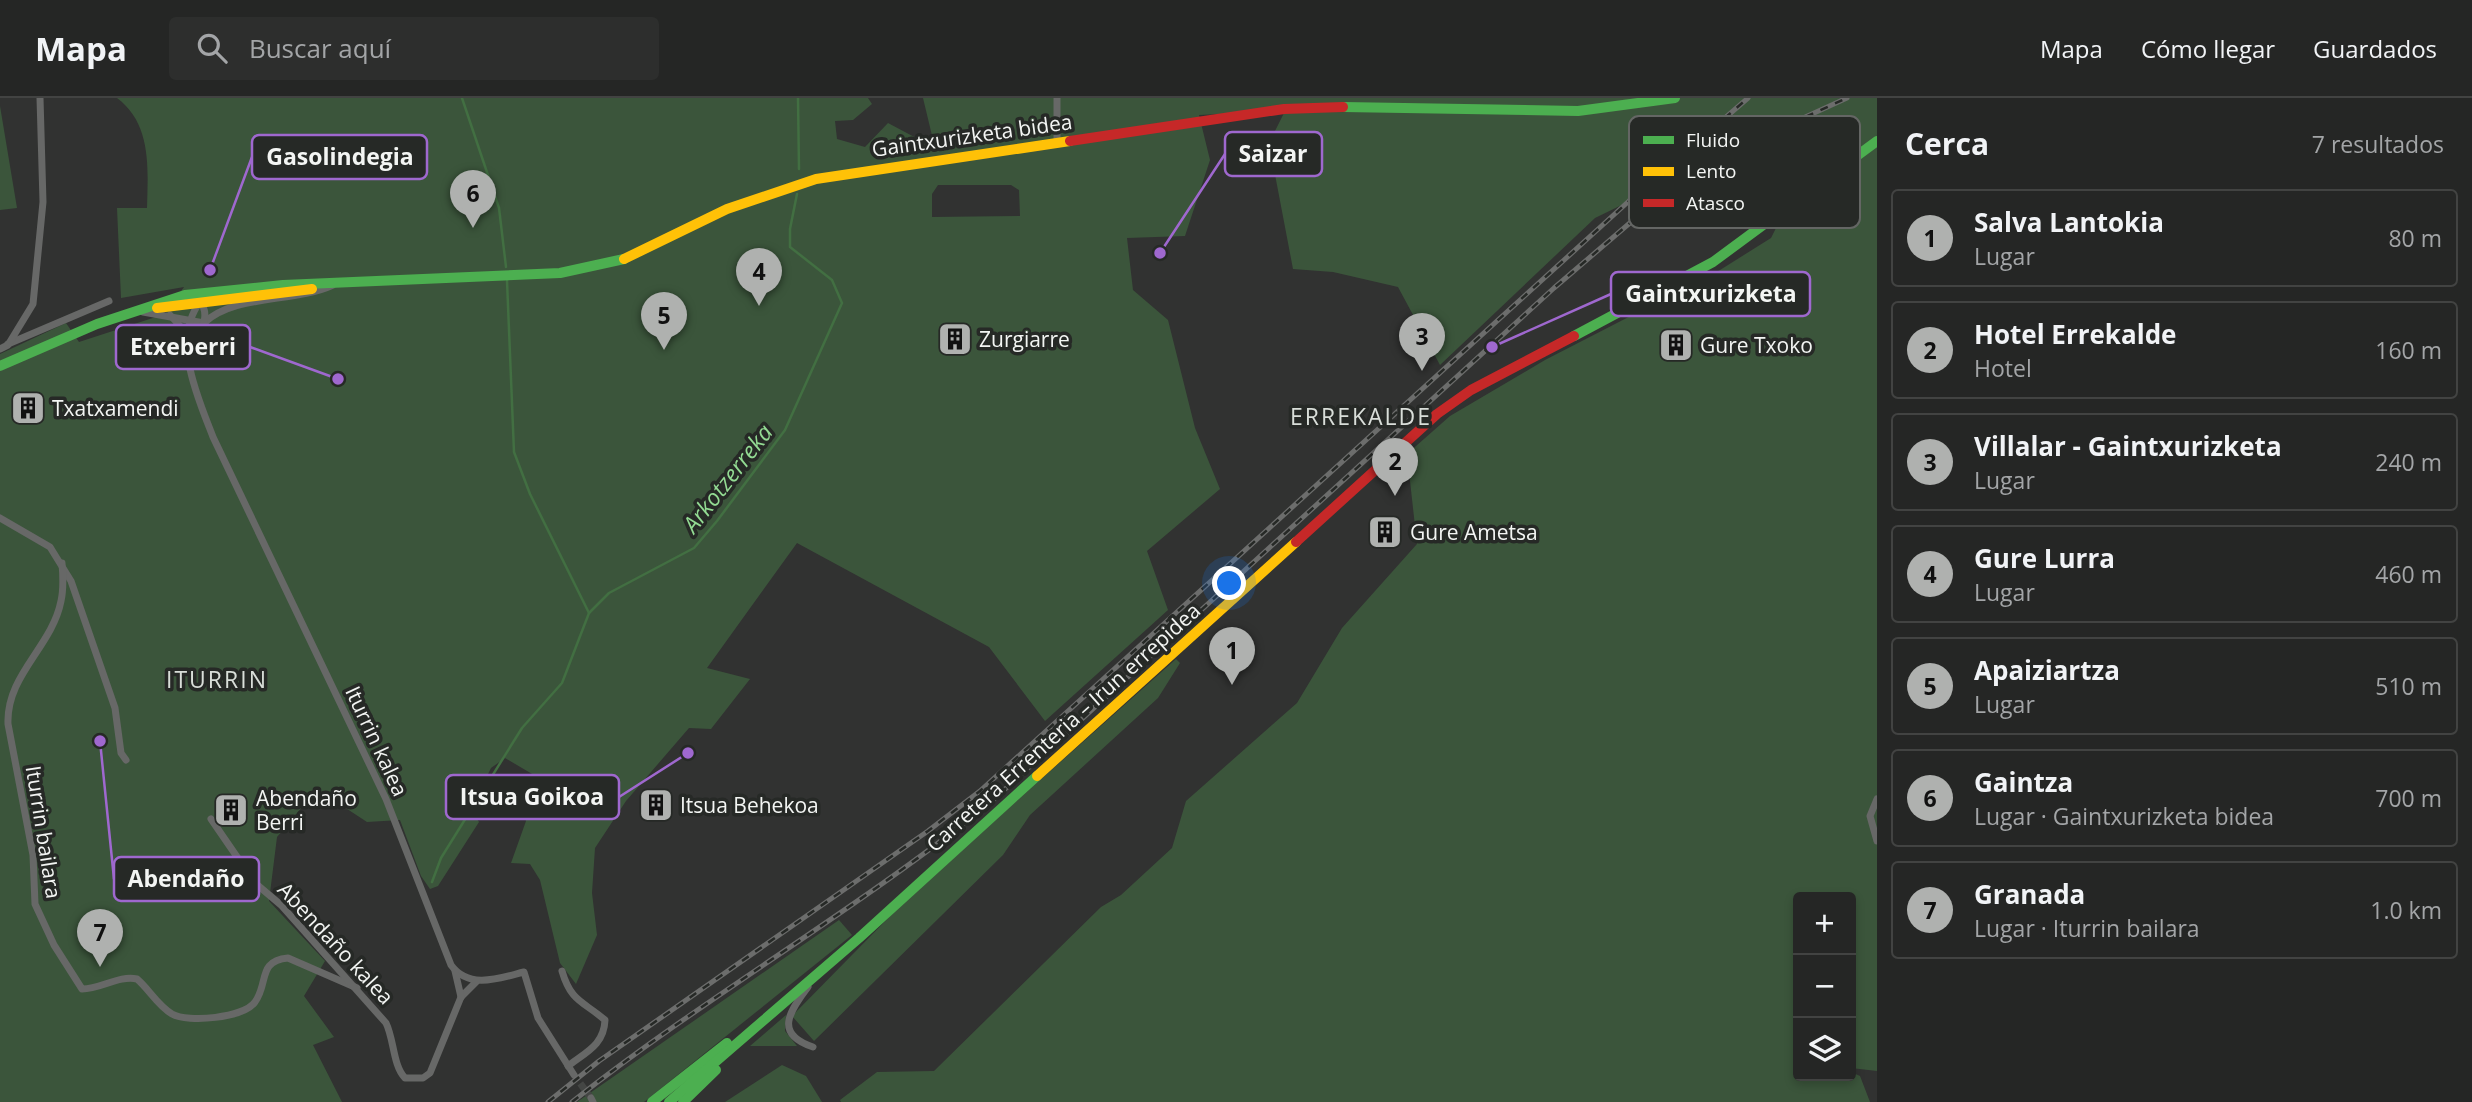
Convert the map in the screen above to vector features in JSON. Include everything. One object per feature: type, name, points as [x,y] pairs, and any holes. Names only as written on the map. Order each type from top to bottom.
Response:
[{"type":"main road","name":"Gaintxurizketa bidea","points":[[0,366],[132,312],[185,295],[242,289],[560,273],[594,268],[626,258],[750,200],[816,178],[1284,109],[1399,102],[1551,114],[1605,110],[1675,98]]},
{"type":"main road","name":"Carretera Errenteria – Irun errepidea","points":[[1860,154],[1877,141]]},
{"type":"main road","name":"Carretera Errenteria – Irun errepidea","points":[[669,1102],[818,974],[1437,414],[1471,390],[1713,262],[1759,228]]},
{"type":"main road","name":"Gaintxurizketa bidea","points":[[132,312],[333,285]]},
{"type":"main road","name":"Gaintxurizketa bidea","points":[[200,302],[242,289]]},
{"type":"main road","points":[[185,295],[200,302]]},
{"type":"main road","points":[[652,1102],[746,1028],[762,1022]]},
{"type":"main road","points":[[683,1102],[738,1050],[741,1040]]},
{"type":"street","points":[[4,347],[33,304],[43,202],[40,98]]},
{"type":"street","points":[[1057,98],[1057,142]]},
{"type":"street","points":[[132,312],[169,314],[204,323],[231,306],[301,296],[333,285]]},
{"type":"street","points":[[4,347],[109,301]]},
{"type":"street","points":[[189,357],[204,323],[206,311],[200,302]]},
{"type":"street","name":"Iturrin kalea","points":[[187,345],[190,320],[200,302]]},
{"type":"street","name":"Iturrin kalea","points":[[169,314],[181,327],[198,398],[213,437],[386,799],[455,970],[461,997]]},
{"type":"street","points":[[0,518],[50,547],[62,563],[71,581],[115,708],[121,753],[126,760]]},
{"type":"street","name":"Iturrin bailara","points":[[62,563],[61,603],[39,647],[13,688],[7,706],[8,724],[33,855],[36,904],[54,945],[82,989],[92,989],[129,977],[137,979],[173,1015],[201,1019],[244,1011],[255,1002],[268,965],[276,959],[288,958],[356,988]]},
{"type":"street","points":[[1877,799],[1870,816],[1877,841]]},
{"type":"street","name":"Abendaño kalea","points":[[211,818],[248,875],[281,905],[386,1023],[395,1044],[399,1072],[405,1078],[414,1080],[430,1073],[461,997]]},
{"type":"street","points":[[455,970],[477,981]]},
{"type":"street","points":[[562,971],[567,991],[580,1005],[590,1007],[605,1020],[604,1035],[597,1044],[568,1066]]},
{"type":"street","points":[[461,997],[477,981],[524,972],[538,1018],[574,1075]]},
{"type":"street","points":[[813,1047],[794,1038],[788,1018],[818,974]]},
{"type":"green space","points":[[117,98],[868,98],[872,104],[853,120],[835,121],[837,139],[865,147],[888,123],[935,148],[923,98],[1877,98],[1877,1071],[1856,1069],[1856,892],[1793,892],[1793,1081],[1856,1081],[1856,1074],[1860,1076],[1870,1102],[841,1102],[840,1100],[877,1072],[934,1071],[1101,907],[1121,895],[1172,848],[1186,801],[1297,703],[1342,628],[1417,544],[1407,454],[1450,416],[1545,360],[1720,270],[1771,238],[1776,228],[1860,228],[1860,116],[1629,116],[1629,201],[1595,218],[1440,365],[1398,287],[1333,272],[1293,269],[1269,143],[1285,111],[1199,115],[1210,160],[1185,236],[1127,238],[1133,290],[1168,320],[1195,428],[1220,489],[1147,551],[1168,610],[1045,721],[989,647],[797,543],[707,668],[750,679],[711,729],[689,728],[626,801],[595,848],[592,893],[597,935],[576,984],[560,963],[540,880],[530,864],[511,863],[526,821],[521,810],[539,778],[505,758],[491,768],[471,809],[479,822],[438,886],[430,889],[421,876],[400,820],[367,822],[338,803],[307,801],[277,837],[269,901],[325,961],[304,996],[334,1037],[313,1045],[342,1102],[0,1102],[0,354],[66,323],[79,342],[165,314],[184,287],[121,298],[117,208],[147,208],[146,148],[137,121]],"holes":[[[938,185],[1011,185],[1019,190],[1020,216],[932,217],[932,194]]]},
{"type":"green space","points":[[0,106],[17,208],[0,210]]},
{"type":"green space","points":[[1176,659],[1180,663],[1158,698],[1030,815],[1003,855],[814,1041],[792,1016],[909,897]]},
{"type":"green space","points":[[839,920],[852,935],[644,1102],[577,1102]]},
{"type":"green space","points":[[786,1015],[785,1031],[797,1046],[750,1046]]},
{"type":"green space","points":[[782,1065],[806,1076],[822,1102],[725,1102]]},
{"type":"waterway","points":[[462,98],[499,208],[506,267]]},
{"type":"waterway","name":"Arkotzerreka","points":[[798,98],[799,169]]},
{"type":"waterway","name":"Arkotzerreka","points":[[432,882],[441,858],[522,728],[562,683],[589,613],[609,593],[694,548],[785,430],[842,303],[832,280],[790,247],[790,229],[797,194]]},
{"type":"waterway","points":[[507,281],[514,452],[530,494],[589,613]]},
{"type":"tunnel","points":[[574,1075],[591,1098]]},
{"type":"railway","points":[[1727,116],[1748,98]]},
{"type":"railway","points":[[1808,116],[1847,98]]},
{"type":"railway","points":[[548,1102],[599,1061],[928,831],[980,791],[1629,201]]},
{"type":"railway","points":[[572,1102],[676,1025],[889,879],[992,801],[1554,288],[1629,224]]},
{"type":"traffic: fast","points":[[1343,107],[1578,111],[1675,98]]},
{"type":"traffic: fast","points":[[1860,154],[1877,141]]},
{"type":"traffic: fast","points":[[1574,336],[1713,262],[1759,228]]},
{"type":"traffic: fast","points":[[0,366],[97,324],[185,295],[283,285],[560,273],[624,259]]},
{"type":"traffic: fast","points":[[669,1102],[859,938],[1037,776]]},
{"type":"traffic: fast","points":[[652,1102],[727,1043]]},
{"type":"traffic: fast","points":[[683,1102],[716,1070]]},
{"type":"traffic: slow","points":[[624,259],[727,209],[816,179],[1070,141]]},
{"type":"traffic: slow","points":[[157,308],[312,289]]},
{"type":"traffic: slow","points":[[1037,776],[1296,542]]},
{"type":"traffic: jam","points":[[1070,141],[1284,109],[1343,107]]},
{"type":"traffic: jam","points":[[1296,542],[1437,414],[1471,390],[1574,336]]},
{"type":"place","name":"Gaintza","points":[[473,228]]},
{"type":"place","name":"Saizar","points":[[1160,253]]},
{"type":"place","name":"Gasolindegia","points":[[210,270]]},
{"type":"place","name":"Gure Lurra","points":[[759,306]]},
{"type":"place","name":"Zurgiarre","points":[[955,339]]},
{"type":"place","name":"Gure Txoko","points":[[1676,345]]},
{"type":"place","name":"Gaintxurizketa","points":[[1492,347]]},
{"type":"place","name":"Apaiziartza","points":[[664,350]]},
{"type":"place","name":"Villalar - Gaintxurizketa","points":[[1422,371]]},
{"type":"place","name":"Etxeberri","points":[[338,379]]},
{"type":"place","name":"Txatxamendi","points":[[28,408]]},
{"type":"place","name":"Hotel Errekalde","points":[[1395,496]]},
{"type":"place","name":"Gure Ametsa","points":[[1385,532]]},
{"type":"place","name":"Salva Lantokia","points":[[1232,685]]},
{"type":"place","name":"Abendaño","points":[[100,741]]},
{"type":"place","name":"Itsua Goikoa","points":[[688,753]]},
{"type":"place","name":"Itsua Behekoa","points":[[656,805]]},
{"type":"place","name":"Abendaño Berri","points":[[231,810]]},
{"type":"place","name":"Granada","points":[[100,967]]},
{"type":"district","name":"ERREKALDE","points":[[1361,416]]},
{"type":"district","name":"ITURRIN","points":[[217,679]]}]
